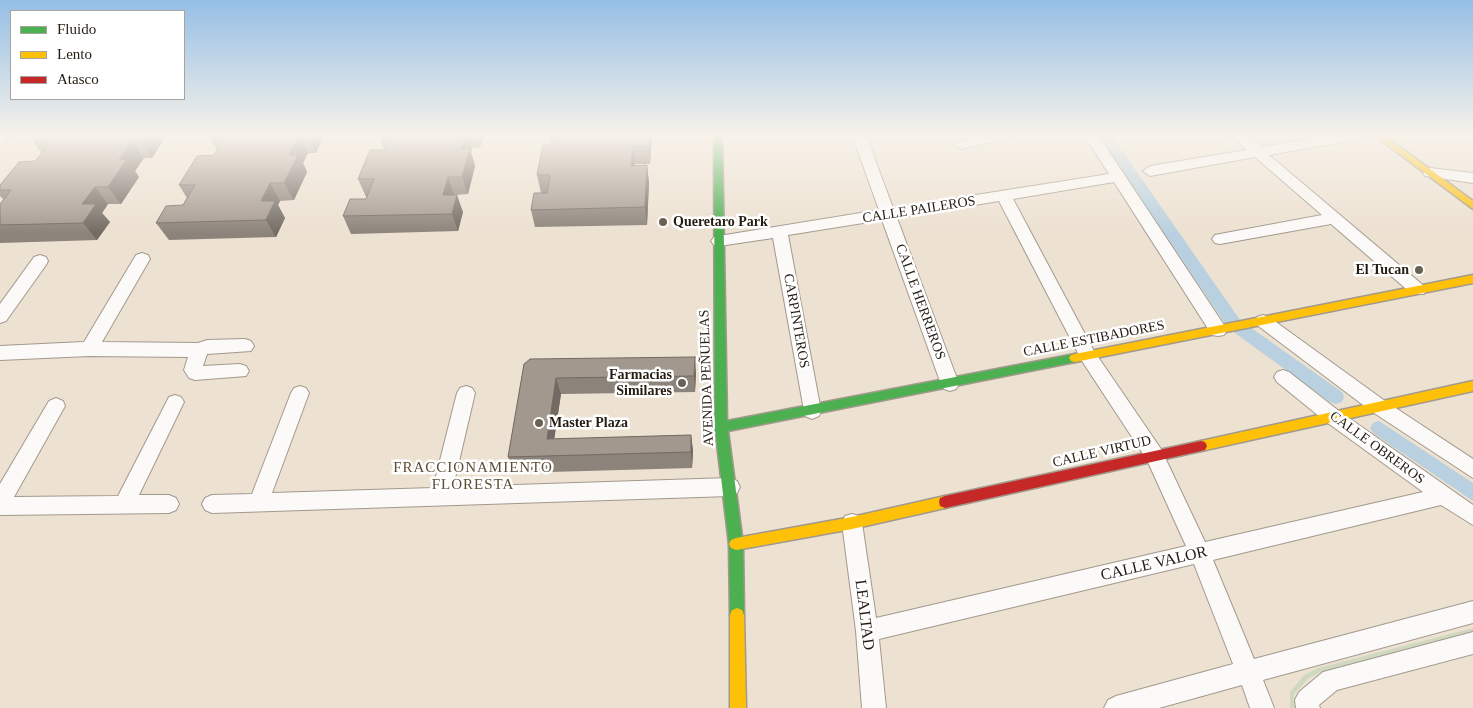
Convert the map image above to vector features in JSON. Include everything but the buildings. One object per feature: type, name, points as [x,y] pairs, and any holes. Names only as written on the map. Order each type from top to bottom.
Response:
[{"type":"street","name":"AVENIDA PEÑUELAS","points":[[718,168],[721,427],[736,544],[738,708]]},
{"type":"street","name":"CALLE HERREROS","points":[[871,168],[950,384]]},
{"type":"street","points":[[1113,168],[1221,329]]},
{"type":"street","points":[[1150,171],[1168,168]]},
{"type":"street","points":[[1276,168],[1418,290]]},
{"type":"street","points":[[1422,168],[1473,206]]},
{"type":"street","points":[[1430,174],[1473,178]]},
{"type":"street","name":"CALLE PAILEROS","points":[[719,242],[1119,178]]},
{"type":"street","points":[[1004,196],[1088,356],[1154,455],[1200,554],[1262,708]]},
{"type":"street","points":[[1220,239],[1334,218]]},
{"type":"street","name":"CARPINTEROS","points":[[780,231],[812,411]]},
{"type":"street","points":[[89,349],[142,259]]},
{"type":"street","points":[[0,317],[40,261]]},
{"type":"street","name":"CALLE ESTIBADORES","points":[[721,427],[950,384],[1473,279]]},
{"type":"street","points":[[1263,321],[1378,406],[1473,470]]},
{"type":"street","points":[[0,353],[89,349],[198,350],[207,347],[245,346]]},
{"type":"street","points":[[198,350],[193,370],[195,373],[240,371]]},
{"type":"street","name":"CALLE OBREROS","points":[[1283,377],[1332,416],[1442,496],[1473,516]]},
{"type":"street","name":"CALLE VIRTUD","points":[[736,544],[852,523],[1473,386]]},
{"type":"street","points":[[259,502],[300,393]]},
{"type":"street","points":[[441,496],[466,393]]},
{"type":"street","points":[[124,505],[175,402]]},
{"type":"street","points":[[56,406],[0,504],[169,504]]},
{"type":"street","points":[[212,504],[730,488]]},
{"type":"street","name":"CALLE VALOR","points":[[867,631],[1442,496]]},
{"type":"street","name":"LEALTAD","points":[[852,523],[867,631],[874,708]]},
{"type":"street","points":[[1116,708],[1473,612]]},
{"type":"street","points":[[1308,708],[1307,700],[1331,680],[1473,643]]},
{"type":"green space","points":[[1473,628],[1473,633],[1321,672],[1309,678],[1294,694],[1295,708],[1290,708],[1290,692],[1304,675],[1318,668]]},
{"type":"waterway","points":[[1127,168],[1234,324],[1336,397]]},
{"type":"waterway","points":[[1379,428],[1473,493]]},
{"type":"traffic: fast","points":[[718,168],[721,427],[736,544],[737,615]]},
{"type":"traffic: fast","points":[[721,427],[1075,358]]},
{"type":"traffic: slow","points":[[1422,168],[1473,206]]},
{"type":"traffic: slow","points":[[1075,358],[1473,279]]},
{"type":"traffic: slow","points":[[1201,446],[1473,386]]},
{"type":"traffic: slow","points":[[736,544],[852,523],[945,502]]},
{"type":"traffic: slow","points":[[737,615],[738,708]]},
{"type":"traffic: jam","points":[[945,502],[1201,446]]},
{"type":"place","name":"Queretaro Park","points":[[663,222]]},
{"type":"place","name":"El Tucan","points":[[1419,270]]},
{"type":"place","name":"Farmacias Similares","points":[[682,383]]},
{"type":"place","name":"Master Plaza","points":[[539,423]]},
{"type":"district","name":"FRACCIONAMIENTO FLORESTA","points":[[473,476]]}]
